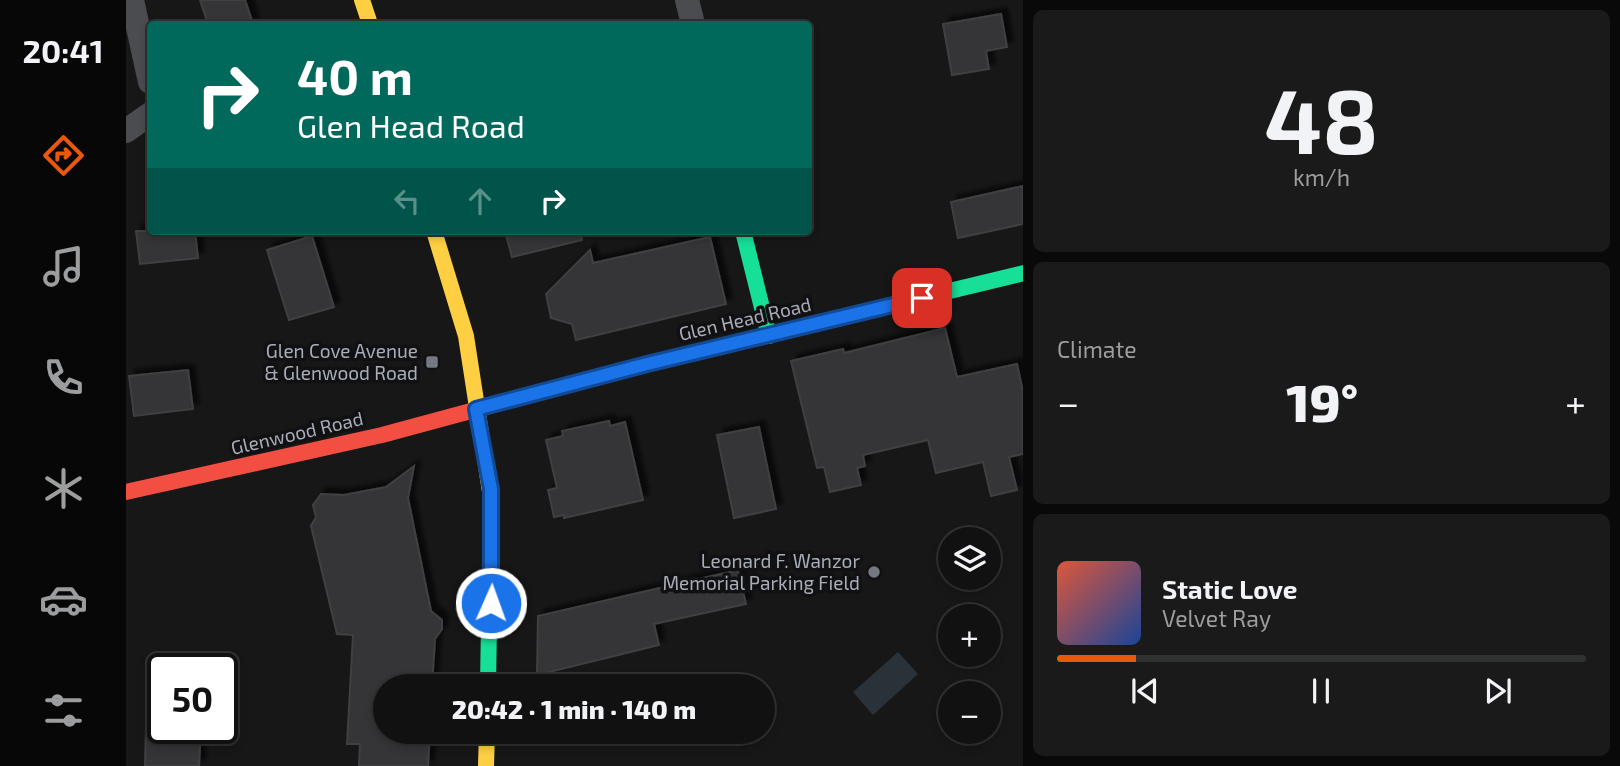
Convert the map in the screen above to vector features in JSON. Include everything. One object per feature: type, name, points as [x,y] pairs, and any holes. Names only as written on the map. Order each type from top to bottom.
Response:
[{"type":"main road","points":[[362,0],[369,21]]},
{"type":"main road","points":[[435,235],[466,336],[491,489],[493,525],[488,674]]},
{"type":"main road","points":[[744,235],[769,336]]},
{"type":"main road","name":"Glen Head Road","points":[[476,409],[1023,273]]},
{"type":"main road","name":"Glenwood Road","points":[[126,492],[382,435],[476,409]]},
{"type":"main road","points":[[486,766],[487,744]]},
{"type":"street","points":[[132,0],[147,68]]},
{"type":"street","points":[[687,0],[692,21]]},
{"type":"street","points":[[126,131],[147,116]]},
{"type":"shaded area","points":[[898,652],[918,674],[873,715],[853,692]]},
{"type":"building","points":[[200,0],[245,0],[252,21],[207,21]]},
{"type":"building","points":[[1001,14],[1007,47],[986,51],[989,69],[952,75],[943,24]]},
{"type":"building","points":[[1023,186],[1023,224],[958,238],[951,202]]},
{"type":"building","points":[[136,231],[147,231],[147,235],[195,235],[198,258],[140,264]]},
{"type":"building","points":[[506,235],[581,235],[582,240],[512,257]]},
{"type":"building","points":[[312,236],[334,307],[289,320],[267,250]]},
{"type":"building","points":[[710,237],[726,304],[576,340],[572,324],[551,318],[546,294],[590,250],[593,263]]},
{"type":"building","points":[[945,328],[957,377],[1017,364],[1023,392],[1023,454],[1009,457],[1017,490],[991,496],[983,462],[936,473],[928,440],[863,455],[865,466],[857,468],[861,485],[830,492],[824,467],[817,468],[791,361],[843,349],[844,353]]},
{"type":"building","points":[[188,370],[193,409],[134,416],[129,376]]},
{"type":"building","points":[[609,421],[610,426],[625,422],[643,500],[564,518],[564,515],[554,517],[548,490],[557,488],[546,440],[563,436],[562,431]]},
{"type":"building","points":[[759,427],[776,509],[734,518],[717,435]]},
{"type":"building","points":[[414,466],[408,498],[431,611],[442,620],[442,629],[435,639],[433,674],[373,674],[373,744],[429,744],[428,766],[359,766],[360,744],[347,744],[353,635],[337,634],[311,526],[316,517],[313,505],[321,494],[344,495],[386,487]]},
{"type":"building","points":[[738,570],[746,604],[654,624],[659,645],[541,674],[537,674],[538,616]]},
{"type":"building","points":[[146,728],[147,744],[200,744],[199,766],[145,766]]},
{"type":"traffic: fast","points":[[744,235],[769,336]]},
{"type":"traffic: fast","points":[[482,408],[647,364],[1023,273]]},
{"type":"traffic: fast","points":[[488,674],[491,498]]},
{"type":"traffic: slow","points":[[362,0],[369,21]]},
{"type":"traffic: slow","points":[[435,235],[466,336],[491,498]]},
{"type":"traffic: slow","points":[[486,766],[487,744]]},
{"type":"traffic: jam","points":[[126,492],[382,435],[482,408]]},
{"type":"place","name":"Glen Cove Avenue & Glenwood Road","points":[[432,362]]},
{"type":"place","name":"Leonard F. Wanzor Memorial Parking Field","points":[[874,572]]},
{"type":"route","points":[[491,603],[491,489],[476,409],[647,364],[922,298]]}]
